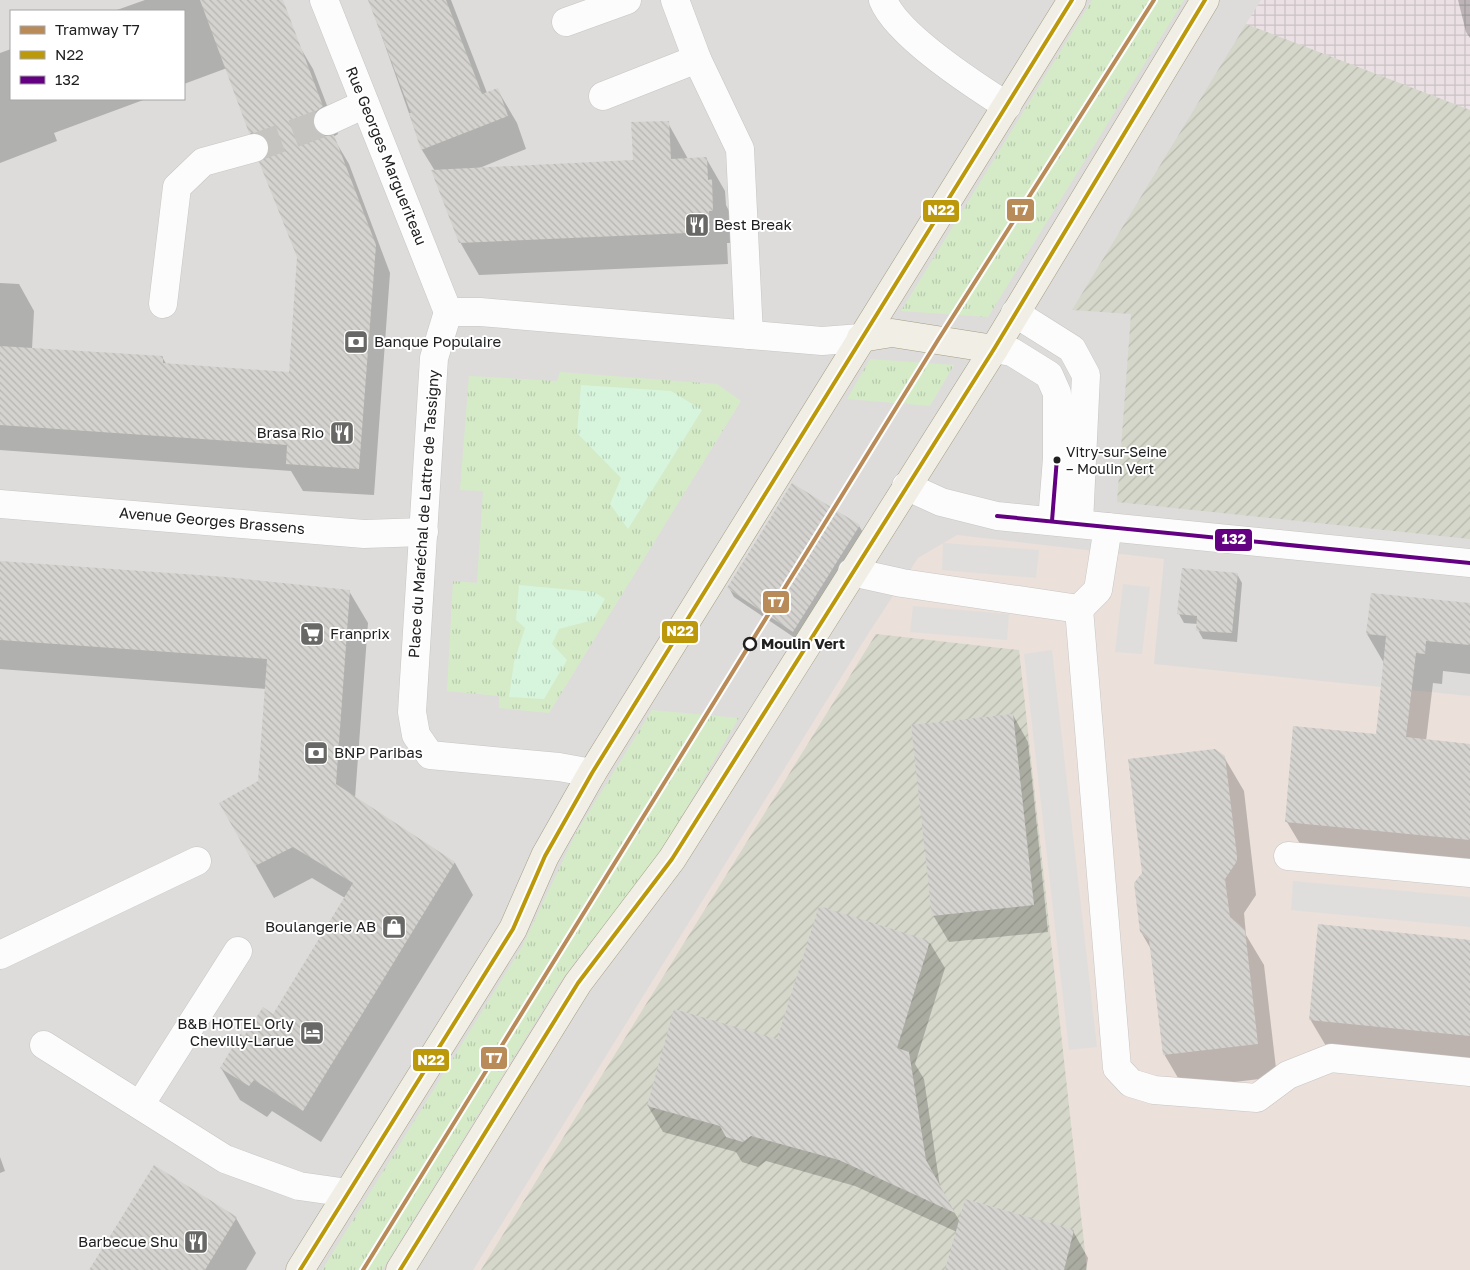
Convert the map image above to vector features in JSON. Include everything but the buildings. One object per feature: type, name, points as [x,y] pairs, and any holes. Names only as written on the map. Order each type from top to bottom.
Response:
[{"type":"main road","points":[[300,1270],[513,929],[545,856],[592,773],[1072,0]]},
{"type":"main road","points":[[400,1270],[578,983],[672,859],[816,628],[994,349],[1205,0]]},
{"type":"main road","points":[[861,338],[892,333],[994,349]]},
{"type":"street","name":"Rue Georges Margueriteau","points":[[324,0],[448,312]]},
{"type":"street","points":[[566,22],[627,0]]},
{"type":"street","points":[[675,0],[698,59],[740,149],[749,335]]},
{"type":"street","points":[[883,0],[888,13],[943,62],[1007,106]]},
{"type":"street","points":[[603,96],[698,59]]},
{"type":"street","points":[[328,121],[365,104]]},
{"type":"street","points":[[163,304],[177,187],[203,162],[254,148]]},
{"type":"street","points":[[448,312],[480,312],[822,341],[861,338]]},
{"type":"street","name":"Place du Maréchal de Lattre de Tassigny","points":[[448,312],[434,358],[412,712],[416,735],[430,755],[559,767],[592,773]]},
{"type":"street","points":[[1015,313],[1072,349],[1086,375],[1079,523]]},
{"type":"street","points":[[994,349],[1012,352],[1049,375],[1057,393],[1057,458],[1052,521]]},
{"type":"street","points":[[906,486],[941,502],[997,516],[1079,523],[1108,530],[1470,573]]},
{"type":"street","name":"Avenue Georges Brassens","points":[[0,504],[364,534],[424,532]]},
{"type":"street","points":[[1052,521],[1060,528],[1108,530],[1470,564]]},
{"type":"street","points":[[1108,530],[1098,590],[1079,609],[1118,1068],[1131,1083],[1154,1090],[1257,1098],[1288,1075],[1331,1058],[1470,1072]]},
{"type":"street","points":[[852,572],[902,583],[1079,609]]},
{"type":"street","points":[[1288,856],[1470,873]]},
{"type":"street","points":[[0,955],[198,861]]},
{"type":"street","points":[[140,1105],[238,950]]},
{"type":"street","points":[[44,1045],[225,1159],[299,1186],[348,1193]]},
{"type":"shaded area","points":[[0,0],[1470,0],[1470,1270],[0,1270]]},
{"type":"shaded area","points":[[1261,0],[1470,0],[1470,110],[1246,24]]},
{"type":"shaded area","points":[[1246,24],[1470,110],[1470,539],[1117,502],[1131,314],[1072,310]]},
{"type":"shaded area","points":[[957,535],[1164,559],[1154,664],[1470,696],[1470,1270],[473,1270],[868,634],[918,558]]},
{"type":"shaded area","points":[[943,543],[1039,550],[1036,578],[942,570]]},
{"type":"shaded area","points":[[1123,584],[1150,587],[1142,654],[1115,652]]},
{"type":"shaded area","points":[[913,606],[1009,614],[1007,640],[910,632]]},
{"type":"shaded area","points":[[876,634],[1019,650],[1087,1270],[481,1270]]},
{"type":"shaded area","points":[[1052,650],[1097,1047],[1069,1050],[1024,654]]},
{"type":"shaded area","points":[[1293,881],[1470,897],[1470,927],[1291,910]]},
{"type":"green space","points":[[1092,0],[1184,0],[988,317],[901,311]]},
{"type":"green space","points":[[870,359],[954,365],[930,406],[847,399]]},
{"type":"green space","points":[[560,372],[717,384],[741,401],[549,713],[499,708],[499,696],[447,691],[453,581],[477,583],[483,491],[460,490],[469,376],[557,381]]},
{"type":"green space","points":[[581,385],[671,391],[702,410],[628,529],[610,504],[621,478],[577,433]]},
{"type":"green space","points":[[519,585],[594,592],[605,599],[593,620],[559,629],[552,644],[567,660],[544,699],[509,697],[514,662],[525,628],[516,620]]},
{"type":"green space","points":[[652,710],[739,718],[688,806],[655,858],[558,985],[382,1270],[322,1270],[522,947],[576,833]]},
{"type":"tunnel","points":[[254,148],[328,121]]},
{"type":"tram line","name":"T7","points":[[363,1270],[938,340],[1154,0]]},
{"type":"transit line","name":"N22","points":[[300,1270],[513,929],[545,856],[592,773],[1072,0]]},
{"type":"transit line","name":"N22","points":[[400,1270],[578,983],[672,859],[994,349],[1205,0]]},
{"type":"transit line","name":"132","points":[[1052,521],[1057,458]]},
{"type":"transit line","name":"132","points":[[997,516],[1470,563]]},
{"type":"place","name":"Best Break","points":[[697,225]]},
{"type":"place","name":"Banque Populaire","points":[[356,342]]},
{"type":"place","name":"Brasa Rio","points":[[342,433]]},
{"type":"place","name":"Vitry-sur-Seine – Moulin Vert","points":[[1057,460]]},
{"type":"place","name":"Franprix","points":[[312,634]]},
{"type":"place","name":"Moulin Vert","points":[[750,644]]},
{"type":"place","name":"BNP Paribas","points":[[316,753]]},
{"type":"place","name":"Boulangerie AB","points":[[394,927]]},
{"type":"place","name":"B&B HOTEL Orly Chevilly-Larue","points":[[312,1033]]},
{"type":"place","name":"Barbecue Shu","points":[[196,1242]]}]
